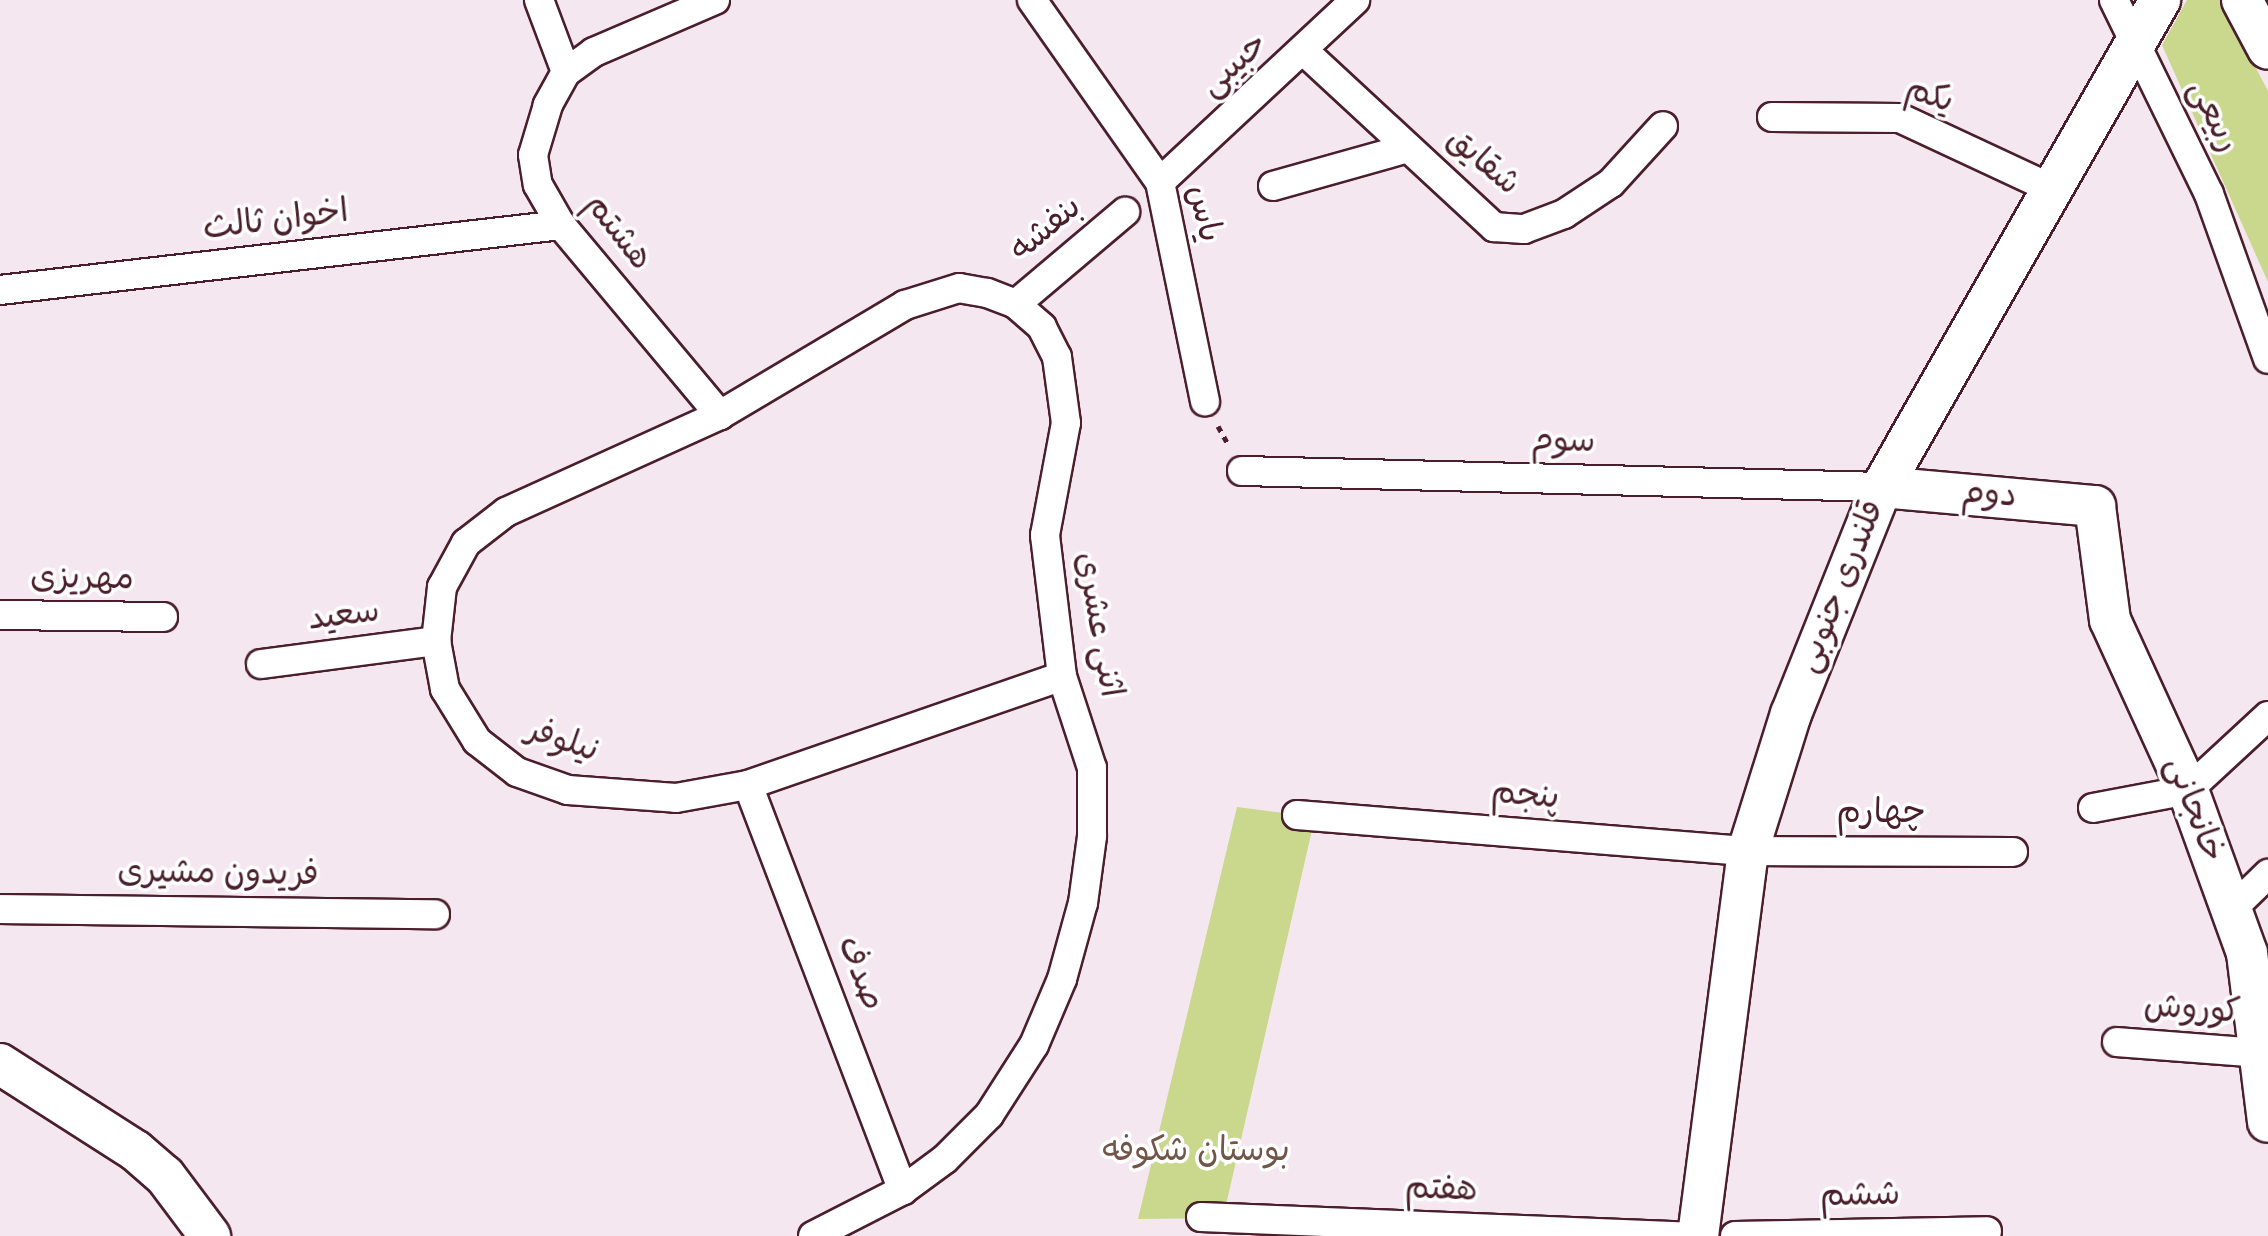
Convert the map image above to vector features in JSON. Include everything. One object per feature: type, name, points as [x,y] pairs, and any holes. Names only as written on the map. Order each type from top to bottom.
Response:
[{"type":"street","points":[[539,0],[566,72],[594,52],[715,0]]},
{"type":"street","name":"حبیبی","points":[[1160,182],[1305,52],[1355,0]]},
{"type":"street","name":"ربیعی","points":[[2114,0],[2209,194],[2268,359]]},
{"type":"street","name":"قلندری جنوبی","points":[[1698,1236],[1748,851],[1791,714],[1882,487],[2160,0]]},
{"type":"street","points":[[2242,0],[2268,49]]},
{"type":"street","name":"یاس","points":[[1044,3],[1160,182],[1205,401]]},
{"type":"street","name":"شقایق","points":[[1305,52],[1494,227],[1524,229],[1564,214],[1611,183],[1663,126]]},
{"type":"street","name":"هشتم","points":[[566,72],[548,105],[533,155],[538,185],[561,225],[720,415]]},
{"type":"street","name":"یکم","points":[[1772,117],[1900,118],[2052,189]]},
{"type":"street","points":[[1273,186],[1408,148]]},
{"type":"street","name":"بنفشه","points":[[1016,304],[1125,212]]},
{"type":"street","name":"اخوان ثالث","points":[[0,290],[561,225]]},
{"type":"street","name":"اثنی عشری","points":[[720,415],[905,305],[959,288],[1016,304],[1042,327],[1057,357],[1064,390],[1066,423],[1045,535],[1062,676],[1092,768],[1092,836],[1083,903],[1062,979],[1034,1045],[989,1115],[945,1159],[903,1190],[813,1236]]},
{"type":"street","name":"نیلوفر","points":[[720,415],[506,512],[466,543],[442,587],[436,641],[445,689],[477,741],[517,772],[568,790],[635,798],[676,798],[748,785],[1062,676]]},
{"type":"street","name":"سوم","points":[[1242,471],[1882,487]]},
{"type":"street","name":"دوم","points":[[1882,487],[2095,506]]},
{"type":"street","name":"خانجانی","points":[[2095,506],[2110,620],[2188,790],[2247,953],[2266,1088]]},
{"type":"street","name":"مهریزی","points":[[0,615],[163,617]]},
{"type":"street","name":"سعید","points":[[261,664],[436,641]]},
{"type":"street","points":[[2093,808],[2188,790],[2268,716]]},
{"type":"street","name":"صدف","points":[[748,785],[903,1190]]},
{"type":"street","name":"پنجم","points":[[1297,815],[1748,851]]},
{"type":"street","name":"چهارم","points":[[1748,851],[2013,852]]},
{"type":"street","points":[[2231,910],[2268,874]]},
{"type":"street","name":"فریدون مشیری","points":[[0,909],[435,914]]},
{"type":"street","name":"کوروش","points":[[2117,1042],[2266,1088]]},
{"type":"street","points":[[0,1064],[136,1151],[183,1197],[210,1236]]},
{"type":"street","name":"هفتم","points":[[1201,1217],[1678,1236]]},
{"type":"street","name":"ششم","points":[[1735,1236],[1987,1231]]},
{"type":"path","points":[[1205,401],[1242,471]]},
{"type":"green space","points":[[2187,0],[2220,0],[2268,91],[2268,282],[2162,45]]},
{"type":"green space","name":"بوستان شکوفه","points":[[1237,807],[1315,817],[1223,1218],[1138,1219]]}]
